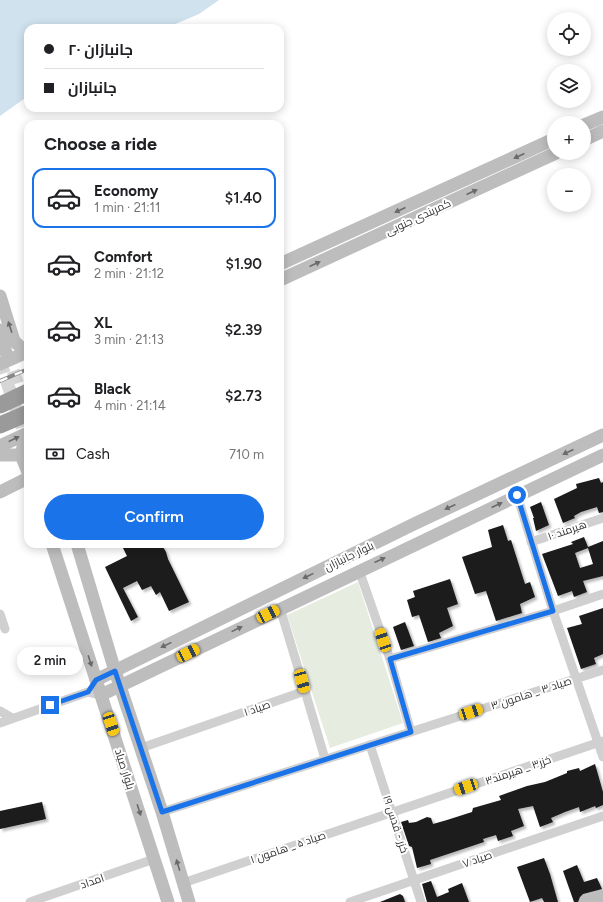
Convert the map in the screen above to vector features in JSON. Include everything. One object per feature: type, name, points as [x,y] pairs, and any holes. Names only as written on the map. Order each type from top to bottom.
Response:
[{"type":"highway","points":[[0,405],[24,394]]},
{"type":"highway","points":[[0,426],[24,415]]},
{"type":"main road","points":[[591,122],[603,116]]},
{"type":"main road","points":[[591,137],[603,131]]},
{"type":"main road","name":"کمربندی جنوبی","points":[[284,262],[547,143]]},
{"type":"main road","name":"کمربندی جنوبی","points":[[284,278],[547,157]]},
{"type":"main road","points":[[339,238],[345,250]]},
{"type":"main road","points":[[0,296],[14,341],[24,350]]},
{"type":"main road","points":[[0,330],[3,358],[24,354]]},
{"type":"main road","points":[[0,446],[24,434]]},
{"type":"main road","name":"بلوار جانبازان","points":[[96,680],[414,524],[603,436]]},
{"type":"main road","points":[[0,455],[24,450]]},
{"type":"main road","name":"بلوار جانبازان","points":[[101,695],[359,570],[603,455]]},
{"type":"main road","points":[[0,492],[24,480]]},
{"type":"main road","points":[[414,524],[422,540]]},
{"type":"main road","name":"بلوار صیاد","points":[[53,548],[168,902]]},
{"type":"main road","points":[[61,548],[75,594],[79,627]]},
{"type":"main road","points":[[70,548],[85,597],[100,624]]},
{"type":"main road","name":"بلوار صیاد","points":[[78,548],[100,624],[162,812],[189,902]]},
{"type":"main road","points":[[210,624],[217,639]]},
{"type":"main road","points":[[586,902],[603,897]]},
{"type":"street","points":[[517,495],[553,611],[576,679],[600,741],[603,757]]},
{"type":"street","name":"هیرمند ۱۰","points":[[532,542],[603,518]]},
{"type":"street","points":[[359,570],[390,659],[411,732]]},
{"type":"street","points":[[390,659],[553,611],[603,594]]},
{"type":"street","points":[[280,608],[325,759]]},
{"type":"street","points":[[0,614],[5,629]]},
{"type":"street","name":"صیاد ۳ _ هامون ۳","points":[[162,812],[603,670]]},
{"type":"street","points":[[88,692],[96,680]]},
{"type":"street","name":"صیاد ۱","points":[[141,748],[305,691]]},
{"type":"street","points":[[0,723],[88,692],[101,695]]},
{"type":"street","points":[[0,711],[12,718]]},
{"type":"street","name":"خزر۳ _ هیرمند۳","points":[[392,812],[600,741]]},
{"type":"street","name":"خزر - قدس ۱۹","points":[[370,745],[421,902]]},
{"type":"street","name":"صیاد ۵ _ هامون ۱","points":[[183,883],[392,812]]},
{"type":"street","name":"صیاد ۷","points":[[350,902],[603,816]]},
{"type":"street","name":"امداد","points":[[30,902],[154,859]]},
{"type":"shaded area","points":[[358,582],[403,723],[330,748],[287,615]]},
{"type":"water","points":[[0,0],[219,0],[199,14],[175,24],[24,24],[24,99],[0,116]]},
{"type":"building","points":[[599,478],[601,483],[603,482],[603,512],[599,513],[597,507],[581,512],[574,516],[575,518],[563,523],[554,499],[577,488],[576,484]]},
{"type":"building","points":[[541,502],[549,525],[536,531],[534,518],[530,507]]},
{"type":"building","points":[[503,525],[508,541],[511,540],[525,584],[530,582],[535,597],[520,604],[522,613],[496,621],[486,591],[475,594],[462,557],[492,547],[488,530]]},
{"type":"building","points":[[584,537],[588,547],[603,541],[603,576],[583,581],[587,592],[574,597],[572,591],[558,596],[542,554],[573,544],[571,542]],"holes":[[[588,548],[593,564],[580,568],[575,553]]]},
{"type":"building","points":[[123,548],[164,548],[189,602],[169,611],[160,592],[156,595],[151,586],[142,590],[137,581],[123,588],[138,617],[131,621],[105,567],[127,556]]},
{"type":"building","points":[[450,579],[458,604],[447,608],[453,626],[439,633],[441,638],[428,642],[419,615],[412,617],[407,600],[415,597],[413,591]]},
{"type":"building","points":[[603,608],[603,654],[594,658],[596,664],[581,669],[567,628],[582,624],[579,616]]},
{"type":"building","points":[[405,622],[414,646],[401,650],[393,627]]},
{"type":"building","points":[[595,764],[603,792],[603,805],[596,808],[595,806],[580,812],[579,807],[551,818],[553,822],[540,827],[533,806],[518,809],[524,826],[511,831],[513,836],[498,841],[496,835],[483,839],[484,842],[430,860],[431,864],[417,868],[412,847],[409,846],[401,822],[408,820],[409,823],[416,822],[427,817],[431,818],[433,824],[447,820],[472,812],[473,808],[501,800],[499,796],[527,786],[545,782],[567,773],[567,771],[579,768],[580,771]]},
{"type":"building","points":[[42,802],[46,819],[0,829],[0,811]]},
{"type":"building","points":[[544,858],[558,902],[544,902],[542,898],[530,902],[517,867]]},
{"type":"building","points":[[577,865],[584,882],[597,878],[602,889],[583,894],[578,902],[574,902],[563,871]]},
{"type":"building","points":[[431,881],[437,897],[449,892],[448,889],[462,883],[469,902],[427,902],[422,884]]},
{"type":"building","points":[[400,894],[403,896],[405,902],[380,902]]},
{"type":"tunnel","points":[[7,353],[24,402]]},
{"type":"tunnel","points":[[0,361],[24,433]]},
{"type":"railway","points":[[0,381],[24,371]]},
{"type":"route","points":[[50,705],[88,692],[96,680],[115,671],[162,812],[411,732],[390,659],[553,611],[517,495]]}]
